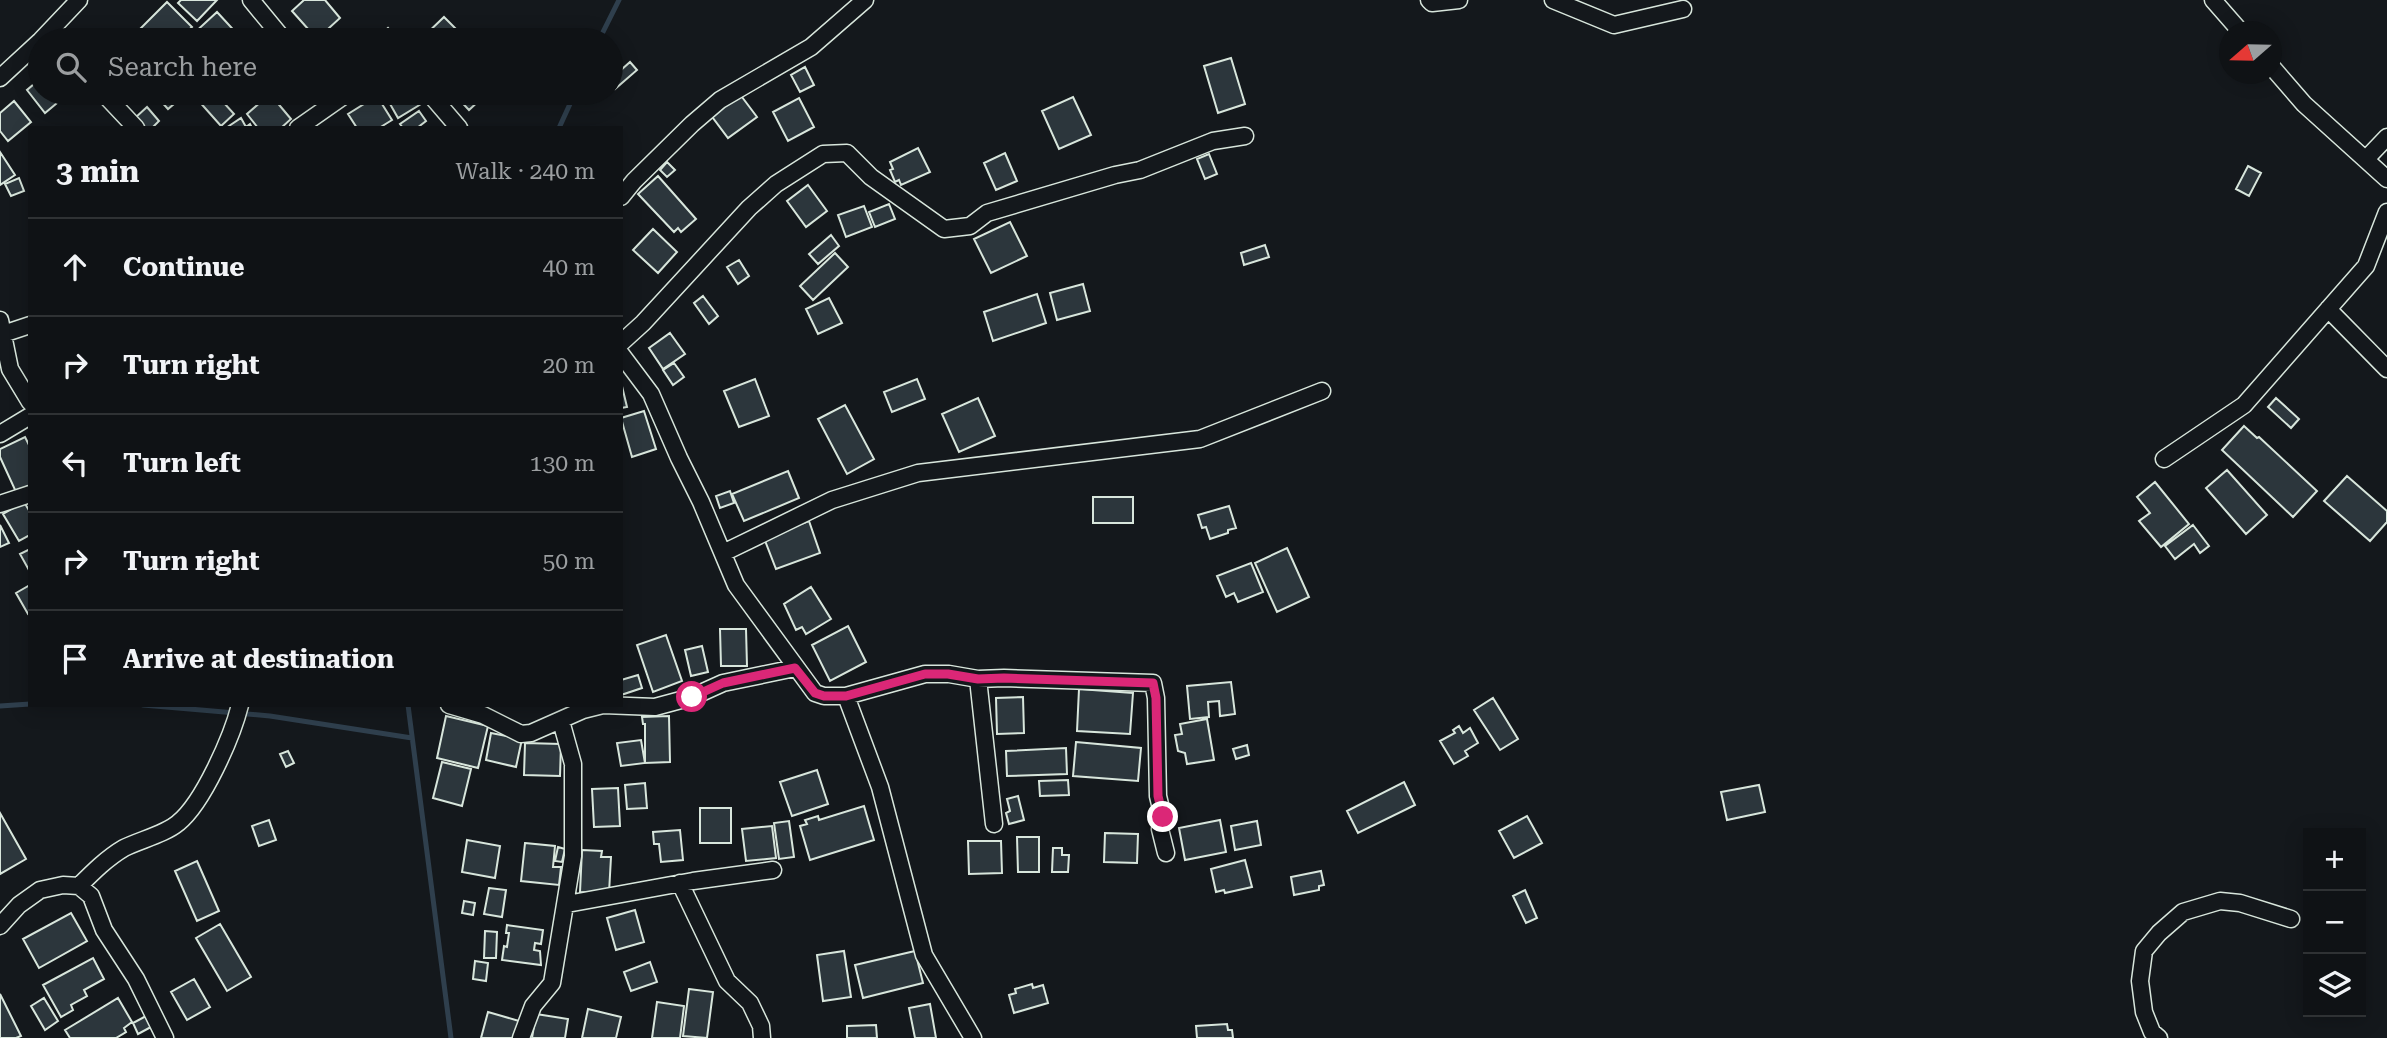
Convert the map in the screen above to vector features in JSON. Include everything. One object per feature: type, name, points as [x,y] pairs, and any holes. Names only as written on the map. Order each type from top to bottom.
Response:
[{"type":"street","points":[[55,28],[79,0]]},
{"type":"street","points":[[251,0],[274,28]]},
{"type":"street","points":[[623,195],[691,124],[720,100],[811,47],[865,0]]},
{"type":"street","points":[[1429,0],[1432,3],[1459,0]]},
{"type":"street","points":[[1553,0],[1614,26],[1683,9]]},
{"type":"street","points":[[2213,0],[2231,21]]},
{"type":"street","points":[[0,78],[28,54]]},
{"type":"street","points":[[2282,79],[2304,104],[2387,179]]},
{"type":"street","points":[[114,105],[134,126]]},
{"type":"street","points":[[300,126],[325,105]]},
{"type":"street","points":[[439,105],[457,126]]},
{"type":"street","points":[[623,341],[749,208],[776,184],[823,154],[847,153],[871,177],[944,229],[970,226],[987,212],[1140,170],[1213,141],[1245,136]]},
{"type":"street","points":[[2366,159],[2387,137]]},
{"type":"street","points":[[2164,460],[2244,405],[2366,266],[2387,212]]},
{"type":"street","points":[[2328,309],[2387,369]]},
{"type":"street","points":[[28,325],[2,327],[10,369],[28,399]]},
{"type":"street","points":[[623,357],[651,394],[736,586],[815,693],[824,696],[846,696],[925,674],[948,674],[978,679],[1153,683],[1156,698],[1158,796],[1163,817],[1160,829],[1166,853]]},
{"type":"street","points":[[723,553],[832,500],[918,473],[1200,439],[1322,391]]},
{"type":"street","points":[[0,434],[28,417]]},
{"type":"street","points":[[0,504],[28,495]]},
{"type":"street","points":[[623,706],[655,707],[692,697],[723,683],[795,668]]},
{"type":"street","points":[[978,679],[994,824]]},
{"type":"street","points":[[846,696],[880,787],[925,955],[972,1038]]},
{"type":"street","points":[[79,886],[122,849],[176,825],[194,807],[228,740],[239,707]]},
{"type":"street","points":[[456,707],[483,715],[521,734],[531,733],[595,707]]},
{"type":"street","points":[[521,1038],[533,1006],[552,983],[573,856],[573,764],[561,721]]},
{"type":"street","points":[[566,904],[680,883],[773,870]]},
{"type":"street","points":[[680,883],[727,981],[750,1003],[761,1026],[762,1038]]},
{"type":"street","points":[[0,926],[19,905],[40,890],[79,886],[91,896],[104,930],[135,979],[165,1038]]},
{"type":"street","points":[[2160,1038],[2152,1032],[2144,1012],[2140,981],[2144,951],[2167,926],[2183,912],[2220,901],[2240,903],[2291,919]]},
{"type":"building","points":[[181,0],[217,0],[197,21],[178,3]]},
{"type":"building","points":[[304,0],[325,0],[340,18],[329,28],[307,28],[292,11]]},
{"type":"building","points":[[167,2],[192,27],[191,28],[141,28]]},
{"type":"building","points":[[217,12],[232,28],[200,28]]},
{"type":"building","points":[[444,17],[455,28],[433,28]]},
{"type":"building","points":[[1231,58],[1245,104],[1218,113],[1204,66]]},
{"type":"building","points":[[630,62],[637,70],[623,82],[623,68]]},
{"type":"building","points":[[805,67],[814,85],[800,92],[791,75]]},
{"type":"building","points":[[739,93],[757,117],[728,138],[710,114]]},
{"type":"building","points":[[1073,97],[1091,135],[1059,149],[1042,111]]},
{"type":"building","points":[[799,98],[814,127],[788,141],[773,112]]},
{"type":"building","points":[[14,101],[31,122],[8,141],[0,131],[0,113]]},
{"type":"building","points":[[39,105],[55,105],[45,113]]},
{"type":"building","points":[[202,105],[226,105],[234,114],[221,126]]},
{"type":"building","points":[[257,105],[279,105],[291,119],[283,126],[256,126],[247,114]]},
{"type":"building","points":[[362,105],[383,105],[392,120],[382,126],[356,126],[348,114]]},
{"type":"building","points":[[391,105],[419,105],[398,118]]},
{"type":"building","points":[[147,107],[159,121],[154,126],[144,126],[136,117]]},
{"type":"building","points":[[419,111],[426,121],[420,126],[400,124]]},
{"type":"building","points":[[241,118],[245,126],[229,126]]},
{"type":"building","points":[[918,148],[930,172],[901,185],[899,180],[895,182],[890,162]]},
{"type":"building","points":[[0,152],[15,175],[0,185]]},
{"type":"building","points":[[1005,153],[1017,181],[996,190],[984,163]]},
{"type":"building","points":[[1209,154],[1217,174],[1205,179],[1197,159]]},
{"type":"building","points":[[667,162],[675,170],[667,177],[660,170]]},
{"type":"building","points":[[2248,166],[2261,173],[2249,196],[2236,189]]},
{"type":"building","points":[[658,176],[696,219],[681,232],[678,228],[674,232],[638,194]]},
{"type":"building","points":[[19,178],[24,191],[11,196],[5,184]]},
{"type":"building","points":[[808,185],[827,211],[806,227],[787,201]]},
{"type":"building","points":[[889,204],[895,219],[875,227],[869,212]]},
{"type":"building","points":[[864,206],[872,227],[846,237],[838,215]]},
{"type":"building","points":[[1010,222],[1027,256],[991,273],[974,239]]},
{"type":"building","points":[[653,229],[677,252],[658,273],[633,250]]},
{"type":"building","points":[[831,235],[839,246],[818,264],[809,254]]},
{"type":"building","points":[[1265,245],[1269,257],[1244,265],[1241,253]]},
{"type":"building","points":[[835,253],[848,267],[813,300],[800,286]]},
{"type":"building","points":[[739,260],[749,276],[738,284],[727,267]]},
{"type":"building","points":[[1083,284],[1090,311],[1057,320],[1050,293]]},
{"type":"building","points":[[1037,294],[1046,323],[993,341],[984,312]]},
{"type":"building","points":[[703,296],[718,316],[709,324],[694,303]]},
{"type":"building","points":[[829,298],[842,323],[818,334],[806,309]]},
{"type":"building","points":[[670,333],[685,354],[663,369],[649,348]]},
{"type":"building","points":[[674,363],[684,377],[673,385],[663,370]]},
{"type":"building","points":[[755,379],[769,416],[739,427],[724,391]]},
{"type":"building","points":[[917,379],[925,399],[892,412],[884,392]]},
{"type":"building","points":[[623,390],[627,407],[623,408]]},
{"type":"building","points":[[978,398],[995,436],[959,452],[942,414]]},
{"type":"building","points":[[2276,398],[2299,419],[2291,428],[2268,407]]},
{"type":"building","points":[[845,405],[874,459],[847,474],[818,419]]},
{"type":"building","points":[[644,411],[656,449],[632,457],[623,417]]},
{"type":"building","points":[[2244,426],[2317,491],[2293,517],[2222,450]]},
{"type":"building","points":[[25,437],[28,443],[28,486],[16,492],[0,457],[0,449]]},
{"type":"building","points":[[2227,470],[2267,515],[2246,534],[2206,488]]},
{"type":"building","points":[[788,471],[799,498],[744,521],[732,494]]},
{"type":"building","points":[[2347,476],[2387,511],[2387,522],[2370,541],[2324,501]]},
{"type":"building","points":[[2155,482],[2189,524],[2161,547],[2139,521],[2150,513],[2137,497]]},
{"type":"building","points":[[730,491],[734,503],[720,508],[716,496]]},
{"type":"building","points":[[1093,497],[1133,497],[1133,523],[1093,523]]},
{"type":"building","points":[[24,502],[28,509],[28,536],[19,541],[3,514]]},
{"type":"building","points":[[1229,506],[1236,528],[1210,539],[1206,527],[1202,528],[1198,515]]},
{"type":"building","points":[[809,521],[820,553],[776,569],[764,538]]},
{"type":"building","points":[[0,525],[9,543],[0,547]]},
{"type":"building","points":[[2193,525],[2209,546],[2200,553],[2194,544],[2175,559],[2165,546]]},
{"type":"building","points":[[1287,548],[1309,597],[1277,612],[1255,563]]},
{"type":"building","points":[[28,550],[28,568],[20,554]]},
{"type":"building","points":[[1251,563],[1263,592],[1238,602],[1234,593],[1226,597],[1217,576]]},
{"type":"building","points":[[28,586],[28,614],[16,593]]},
{"type":"building","points":[[811,587],[831,619],[806,634],[802,627],[796,630],[784,604]]},
{"type":"building","points":[[848,626],[866,662],[830,681],[812,645]]},
{"type":"building","points":[[720,629],[746,629],[747,666],[721,666]]},
{"type":"building","points":[[666,635],[682,681],[653,692],[637,645]]},
{"type":"building","points":[[702,646],[708,672],[691,676],[685,650]]},
{"type":"building","points":[[638,675],[642,688],[623,694],[623,679]]},
{"type":"building","points":[[1231,682],[1235,714],[1220,716],[1219,701],[1208,702],[1209,717],[1190,719],[1187,686]]},
{"type":"building","points":[[1079,689],[1133,693],[1130,734],[1077,731]]},
{"type":"building","points":[[1023,697],[1024,733],[997,734],[996,698]]},
{"type":"building","points":[[1493,698],[1518,739],[1500,750],[1474,710]]},
{"type":"building","points":[[446,716],[488,726],[478,768],[437,758]]},
{"type":"building","points":[[669,716],[670,762],[645,763],[645,724],[642,717]]},
{"type":"building","points":[[1207,719],[1214,760],[1187,764],[1185,753],[1178,751],[1175,735],[1182,734],[1180,724]]},
{"type":"building","points":[[1459,726],[1463,733],[1470,728],[1478,743],[1465,751],[1468,756],[1454,764],[1440,741],[1455,733],[1453,730]]},
{"type":"building","points":[[491,733],[522,739],[516,767],[486,760]]},
{"type":"building","points":[[641,740],[645,763],[621,766],[617,743]]},
{"type":"building","points":[[1076,742],[1141,748],[1138,781],[1073,776]]},
{"type":"building","points":[[525,743],[561,744],[560,776],[524,775]]},
{"type":"building","points":[[1247,745],[1249,755],[1236,759],[1233,749]]},
{"type":"building","points":[[1066,748],[1067,774],[1007,776],[1006,751]]},
{"type":"building","points":[[288,751],[294,763],[286,767],[280,754]]},
{"type":"building","points":[[442,762],[471,769],[462,806],[433,798]]},
{"type":"building","points":[[817,770],[828,804],[792,816],[780,782]]},
{"type":"building","points":[[1068,780],[1069,795],[1040,796],[1039,781]]},
{"type":"building","points":[[1404,782],[1415,805],[1358,833],[1347,811]]},
{"type":"building","points":[[645,783],[647,808],[627,809],[625,785]]},
{"type":"building","points":[[1759,785],[1765,812],[1727,820],[1721,792]]},
{"type":"building","points":[[618,788],[620,826],[594,827],[592,789]]},
{"type":"building","points":[[1018,796],[1024,820],[1009,824],[1006,813],[1010,811],[1007,799]]},
{"type":"building","points":[[864,806],[874,840],[810,860],[800,826],[807,824],[805,820],[818,816],[819,820]]},
{"type":"building","points":[[700,808],[731,808],[731,843],[700,843]]},
{"type":"building","points":[[0,813],[26,859],[0,874]]},
{"type":"building","points":[[1527,816],[1542,843],[1514,858],[1499,831]]},
{"type":"building","points":[[269,820],[276,840],[259,846],[252,826]]},
{"type":"building","points":[[1220,820],[1226,852],[1185,860],[1179,828]]},
{"type":"building","points":[[789,821],[794,857],[779,859],[774,823]]},
{"type":"building","points":[[1257,821],[1261,845],[1235,850],[1231,826]]},
{"type":"building","points":[[772,826],[776,858],[746,861],[742,829]]},
{"type":"building","points":[[680,830],[683,860],[661,862],[659,844],[654,844],[653,832]]},
{"type":"building","points":[[1105,833],[1138,834],[1137,863],[1104,862]]},
{"type":"building","points":[[1017,837],[1039,837],[1039,872],[1018,872]]},
{"type":"building","points":[[467,840],[500,846],[495,878],[462,872]]},
{"type":"building","points":[[968,841],[1001,841],[1002,873],[969,874]]},
{"type":"building","points":[[525,843],[555,846],[553,867],[561,867],[559,885],[521,881]]},
{"type":"building","points":[[558,847],[565,849],[562,862],[555,861]]},
{"type":"building","points":[[1053,848],[1062,848],[1062,855],[1069,855],[1068,872],[1052,872]]},
{"type":"building","points":[[582,850],[602,851],[601,857],[611,857],[609,893],[580,892]]},
{"type":"building","points":[[1245,860],[1252,887],[1225,893],[1224,890],[1216,892],[1211,869]]},
{"type":"building","points":[[197,861],[219,911],[197,921],[175,871]]},
{"type":"building","points":[[1321,871],[1324,885],[1319,886],[1319,890],[1294,895],[1291,877]]},
{"type":"building","points":[[489,888],[506,890],[502,917],[484,914]]},
{"type":"building","points":[[1525,890],[1537,918],[1526,923],[1513,896]]},
{"type":"building","points":[[464,901],[475,903],[473,915],[462,913]]},
{"type":"building","points":[[635,910],[644,942],[616,950],[607,918]]},
{"type":"building","points":[[71,913],[87,941],[39,968],[23,939]]},
{"type":"building","points":[[220,924],[251,977],[227,991],[196,938]]},
{"type":"building","points":[[507,925],[543,930],[541,944],[535,943],[534,950],[540,951],[541,965],[502,960],[509,933],[506,933]]},
{"type":"building","points":[[485,931],[497,932],[496,958],[484,958]]},
{"type":"building","points":[[844,951],[851,997],[823,1001],[817,955]]},
{"type":"building","points":[[915,951],[923,983],[863,998],[855,965]]},
{"type":"building","points":[[93,958],[104,979],[84,990],[87,996],[71,1005],[73,1010],[61,1017],[43,985]]},
{"type":"building","points":[[475,961],[488,963],[486,981],[473,979]]},
{"type":"building","points":[[650,962],[657,982],[631,991],[624,972]]},
{"type":"building","points":[[194,979],[210,1007],[187,1020],[171,992]]},
{"type":"building","points":[[1032,984],[1033,988],[1043,985],[1048,1003],[1014,1013],[1009,995],[1016,993],[1015,989]]},
{"type":"building","points":[[689,989],[713,992],[707,1038],[683,1036]]},
{"type":"building","points":[[0,994],[21,1036],[0,1038]]},
{"type":"building","points":[[44,998],[58,1021],[45,1030],[31,1006]]},
{"type":"building","points":[[118,998],[132,1022],[124,1028],[126,1032],[116,1038],[70,1038],[65,1030]]},
{"type":"building","points":[[657,1002],[684,1006],[680,1038],[652,1038]]},
{"type":"building","points":[[930,1004],[936,1038],[915,1038],[909,1008]]},
{"type":"building","points":[[588,1009],[621,1017],[616,1038],[582,1038]]},
{"type":"building","points":[[488,1012],[519,1021],[515,1038],[481,1038]]},
{"type":"building","points":[[536,1014],[568,1019],[565,1038],[532,1038]]},
{"type":"building","points":[[146,1016],[151,1027],[138,1034],[133,1023]]},
{"type":"building","points":[[1227,1024],[1228,1030],[1232,1030],[1233,1038],[1197,1038],[1196,1026]]},
{"type":"building","points":[[876,1025],[877,1038],[847,1038],[847,1026]]},
{"type":"waterway","points":[[605,28],[619,0]]},
{"type":"waterway","points":[[560,126],[570,105]]},
{"type":"waterway","points":[[0,706],[28,704]]},
{"type":"waterway","points":[[166,707],[270,716],[412,738]]},
{"type":"waterway","points":[[408,707],[451,1038]]},
{"type":"route","points":[[692,697],[723,683],[795,668],[815,693],[824,696],[846,696],[925,674],[948,674],[978,679],[1153,683],[1156,698],[1158,796],[1163,817]]}]
